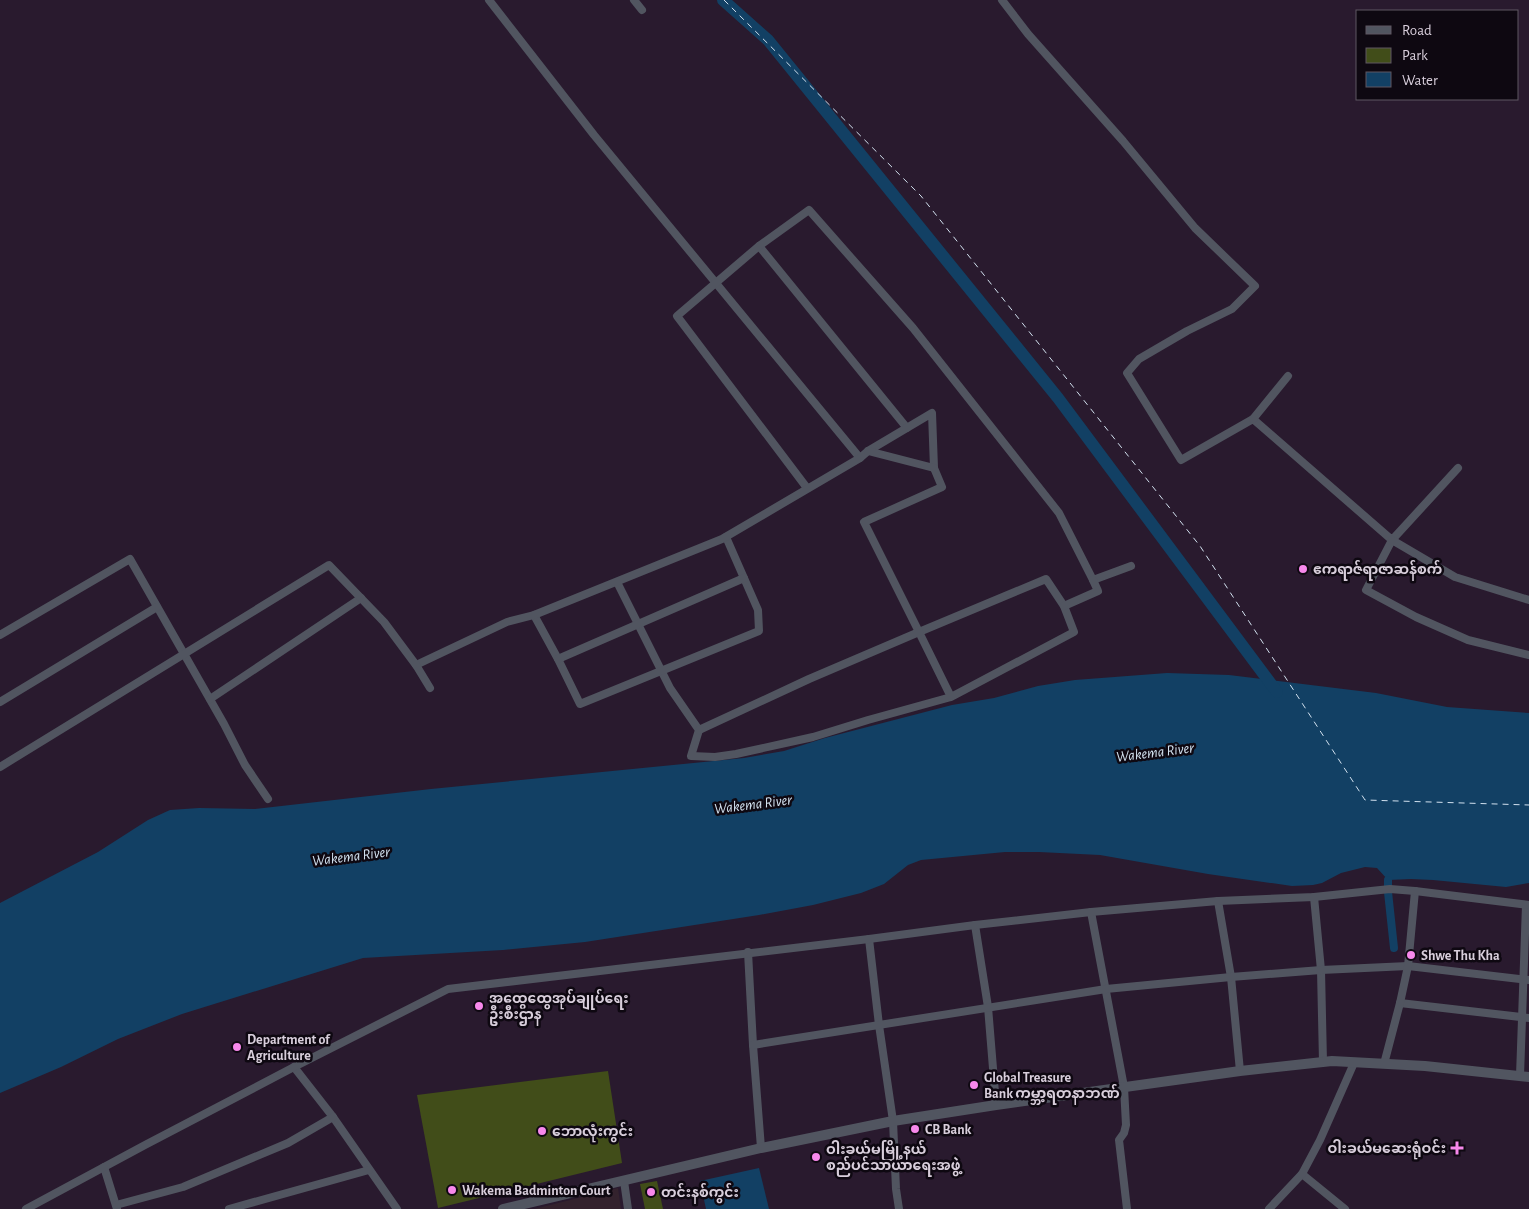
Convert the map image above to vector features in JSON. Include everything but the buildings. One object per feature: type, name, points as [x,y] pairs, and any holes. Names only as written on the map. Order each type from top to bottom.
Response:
[{"type":"street","points":[[489,0],[594,135],[860,458]]},
{"type":"street","points":[[634,0],[642,10]]},
{"type":"street","points":[[1002,0],[1028,34],[1123,141],[1195,228],[1255,286],[1232,309],[1187,331],[1139,359],[1127,373],[1180,460],[1253,419],[1288,376]]},
{"type":"street","points":[[807,488],[677,316],[759,246],[809,210],[913,328],[1059,512],[1098,591],[1064,606]]},
{"type":"street","points":[[759,246],[906,428]]},
{"type":"street","points":[[416,665],[507,622],[534,615],[726,536],[860,458],[868,451],[932,413],[934,468],[942,487],[864,522],[951,696]]},
{"type":"street","points":[[1253,419],[1392,540],[1455,577],[1529,600]]},
{"type":"street","points":[[868,451],[934,468]]},
{"type":"street","points":[[1458,468],[1392,540],[1366,590],[1416,617],[1468,640],[1529,655]]},
{"type":"street","points":[[534,615],[580,704],[759,631],[758,610],[726,536]]},
{"type":"street","points":[[0,635],[130,559],[210,699],[245,765],[268,799]]},
{"type":"street","points":[[0,767],[329,565],[384,622],[416,665],[430,688]]},
{"type":"street","points":[[1093,580],[1131,566]]},
{"type":"street","points":[[558,659],[744,578]]},
{"type":"street","points":[[1046,579],[1064,606],[1074,632],[951,696],[813,737],[736,754],[714,757],[691,756],[699,730],[809,679],[1046,579]]},
{"type":"street","points":[[616,582],[660,671],[699,730]]},
{"type":"street","points":[[210,699],[361,598]]},
{"type":"street","points":[[0,702],[157,607]]},
{"type":"street","points":[[26,1209],[294,1067],[448,989],[975,925],[1091,912],[1218,901],[1314,897],[1390,889],[1528,905],[1524,1077],[1425,1066],[1323,1062],[1240,1071],[996,1105],[893,1122],[761,1148],[503,1209]]},
{"type":"street","points":[[1384,1064],[1408,966],[1415,891]]},
{"type":"street","points":[[1314,897],[1321,970],[1323,1062]]},
{"type":"street","points":[[1218,901],[1231,978],[1240,1071]]},
{"type":"street","points":[[1091,912],[1124,1087],[1126,1125],[1124,1133],[1119,1140],[1128,1209]]},
{"type":"street","points":[[975,925],[988,1007],[996,1105]]},
{"type":"street","points":[[869,939],[893,1122],[896,1189],[899,1209]]},
{"type":"street","points":[[748,952],[761,1148]]},
{"type":"street","points":[[753,1045],[1106,989],[1321,970],[1408,966],[1527,980]]},
{"type":"street","points":[[1400,1003],[1526,1018]]},
{"type":"street","points":[[1269,1209],[1302,1174],[1320,1140],[1354,1063]]},
{"type":"street","points":[[294,1067],[333,1117],[397,1209]]},
{"type":"street","points":[[104,1167],[116,1207],[183,1187],[288,1143],[333,1117]]},
{"type":"street","points":[[228,1209],[369,1170]]},
{"type":"street","points":[[1302,1174],[1345,1209]]},
{"type":"street","points":[[624,1181],[628,1209]]},
{"type":"shaded area","points":[[618,1188],[621,1209],[534,1209]]},
{"type":"green space","points":[[608,1071],[622,1163],[438,1208],[417,1095]]},
{"type":"green space","points":[[657,1181],[663,1209],[645,1209],[640,1184]]},
{"type":"water","name":"Wakema River","points":[[1167,673],[1229,675],[1376,693],[1447,707],[1529,713],[1529,883],[1506,887],[1433,880],[1388,880],[1377,868],[1365,867],[1341,873],[1322,883],[1292,886],[1208,874],[1100,855],[1039,852],[1005,852],[921,860],[908,865],[884,884],[861,893],[813,905],[759,915],[585,942],[503,950],[363,958],[182,1014],[118,1039],[61,1067],[0,1093],[0,903],[98,852],[148,820],[170,810],[199,808],[255,809],[431,789],[744,758],[784,751],[825,738],[952,705],[994,698],[1038,686],[1075,680]]},
{"type":"water","points":[[759,1168],[769,1209],[706,1209],[700,1181]]},
{"type":"waterway","points":[[723,0],[768,40],[1058,398],[1277,692]]},
{"type":"waterway","points":[[1388,880],[1388,887]]},
{"type":"waterway","points":[[1388,892],[1394,948]]},
{"type":"ferry route","points":[[724,0],[921,196],[1200,546],[1365,800],[1529,805]]},
{"type":"place","name":"ဧကရာဇ်ရာဇာဆန်စက်","points":[[1303,569]]},
{"type":"place","name":"Shwe Thu Kha","points":[[1411,955]]},
{"type":"place","name":"အထွေထွေအုပ်ချုပ်ရေး ဦးစီးဌာန","points":[[479,1006]]},
{"type":"place","name":"Department of Agriculture","points":[[237,1047]]},
{"type":"place","name":"Global Treasure Bank ကမ္ဘာ့ရတနာဘဏ်","points":[[974,1085]]},
{"type":"place","name":"CB Bank","points":[[915,1129]]},
{"type":"place","name":"ဘောလုံးကွင်း","points":[[542,1131]]},
{"type":"place","name":"ဝါးခယ်မဆေးရုံဝင်း","points":[[1457,1148]]},
{"type":"place","name":"ဝါးခယ်မမြို့နယ် စည်ပင်သာယာရေးအဖွဲ့","points":[[816,1157]]},
{"type":"place","name":"Wakema Badminton Court","points":[[452,1190]]},
{"type":"place","name":"တင်းနစ်ကွင်း","points":[[651,1192]]}]
